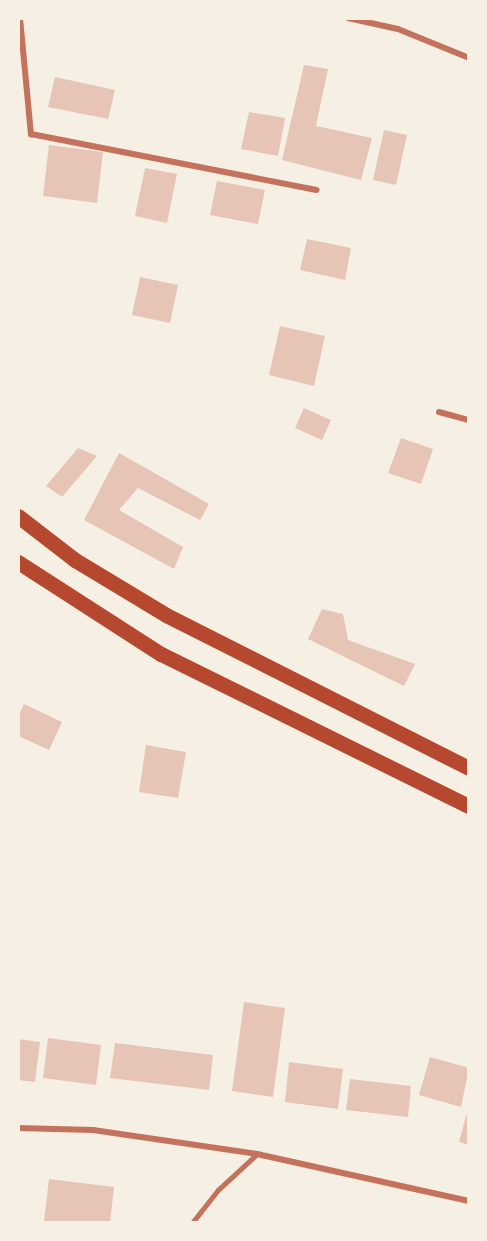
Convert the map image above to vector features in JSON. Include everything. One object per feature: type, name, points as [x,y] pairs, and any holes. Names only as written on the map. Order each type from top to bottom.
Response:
[{"type":"main road","points":[[18,516],[75,560],[166,615],[469,768]]},
{"type":"main road","points":[[18,562],[161,654],[469,806]]},
{"type":"street","points":[[20,18],[31,134],[317,190]]},
{"type":"street","points":[[348,18],[398,29],[469,58]]},
{"type":"street","points":[[439,412],[469,420]]},
{"type":"street","points":[[18,1128],[93,1130],[257,1154],[469,1201]]},
{"type":"lane","points":[[192,1223],[218,1190],[257,1154]]},
{"type":"building","points":[[304,65],[328,69],[316,126],[372,138],[361,180],[282,160]]},
{"type":"building","points":[[55,77],[115,90],[108,119],[48,107]]},
{"type":"building","points":[[249,112],[285,118],[278,156],[241,149]]},
{"type":"building","points":[[384,130],[407,135],[396,185],[373,180]]},
{"type":"building","points":[[49,145],[103,152],[97,203],[43,196]]},
{"type":"building","points":[[145,168],[177,174],[167,223],[135,216]]},
{"type":"building","points":[[217,181],[265,190],[258,224],[210,215]]},
{"type":"building","points":[[307,239],[351,248],[345,280],[300,270]]},
{"type":"building","points":[[140,277],[178,285],[170,323],[132,315]]},
{"type":"building","points":[[280,326],[325,336],[314,386],[269,375]]},
{"type":"building","points":[[304,408],[331,420],[322,440],[295,428]]},
{"type":"building","points":[[401,438],[433,449],[421,484],[388,473]]},
{"type":"building","points":[[78,448],[97,456],[62,497],[46,486]]},
{"type":"building","points":[[119,453],[209,504],[200,520],[138,488],[119,510],[183,547],[174,569],[84,520]]},
{"type":"building","points":[[322,609],[343,614],[348,640],[415,664],[404,686],[308,639]]},
{"type":"building","points":[[24,704],[62,722],[49,750],[18,736],[18,717]]},
{"type":"building","points":[[146,745],[186,752],[178,798],[139,792]]},
{"type":"building","points":[[244,1002],[285,1008],[273,1097],[232,1091]]},
{"type":"building","points":[[48,1038],[101,1045],[96,1085],[43,1078]]},
{"type":"building","points":[[18,1039],[40,1042],[35,1082],[18,1080]]},
{"type":"building","points":[[115,1043],[213,1055],[209,1090],[110,1078]]},
{"type":"building","points":[[430,1057],[469,1068],[461,1107],[419,1095]]},
{"type":"building","points":[[289,1062],[343,1069],[338,1109],[285,1102]]},
{"type":"building","points":[[350,1079],[411,1086],[408,1117],[346,1110]]},
{"type":"building","points":[[469,1105],[469,1145],[459,1142]]},
{"type":"building","points":[[49,1179],[114,1187],[110,1223],[44,1221]]}]
